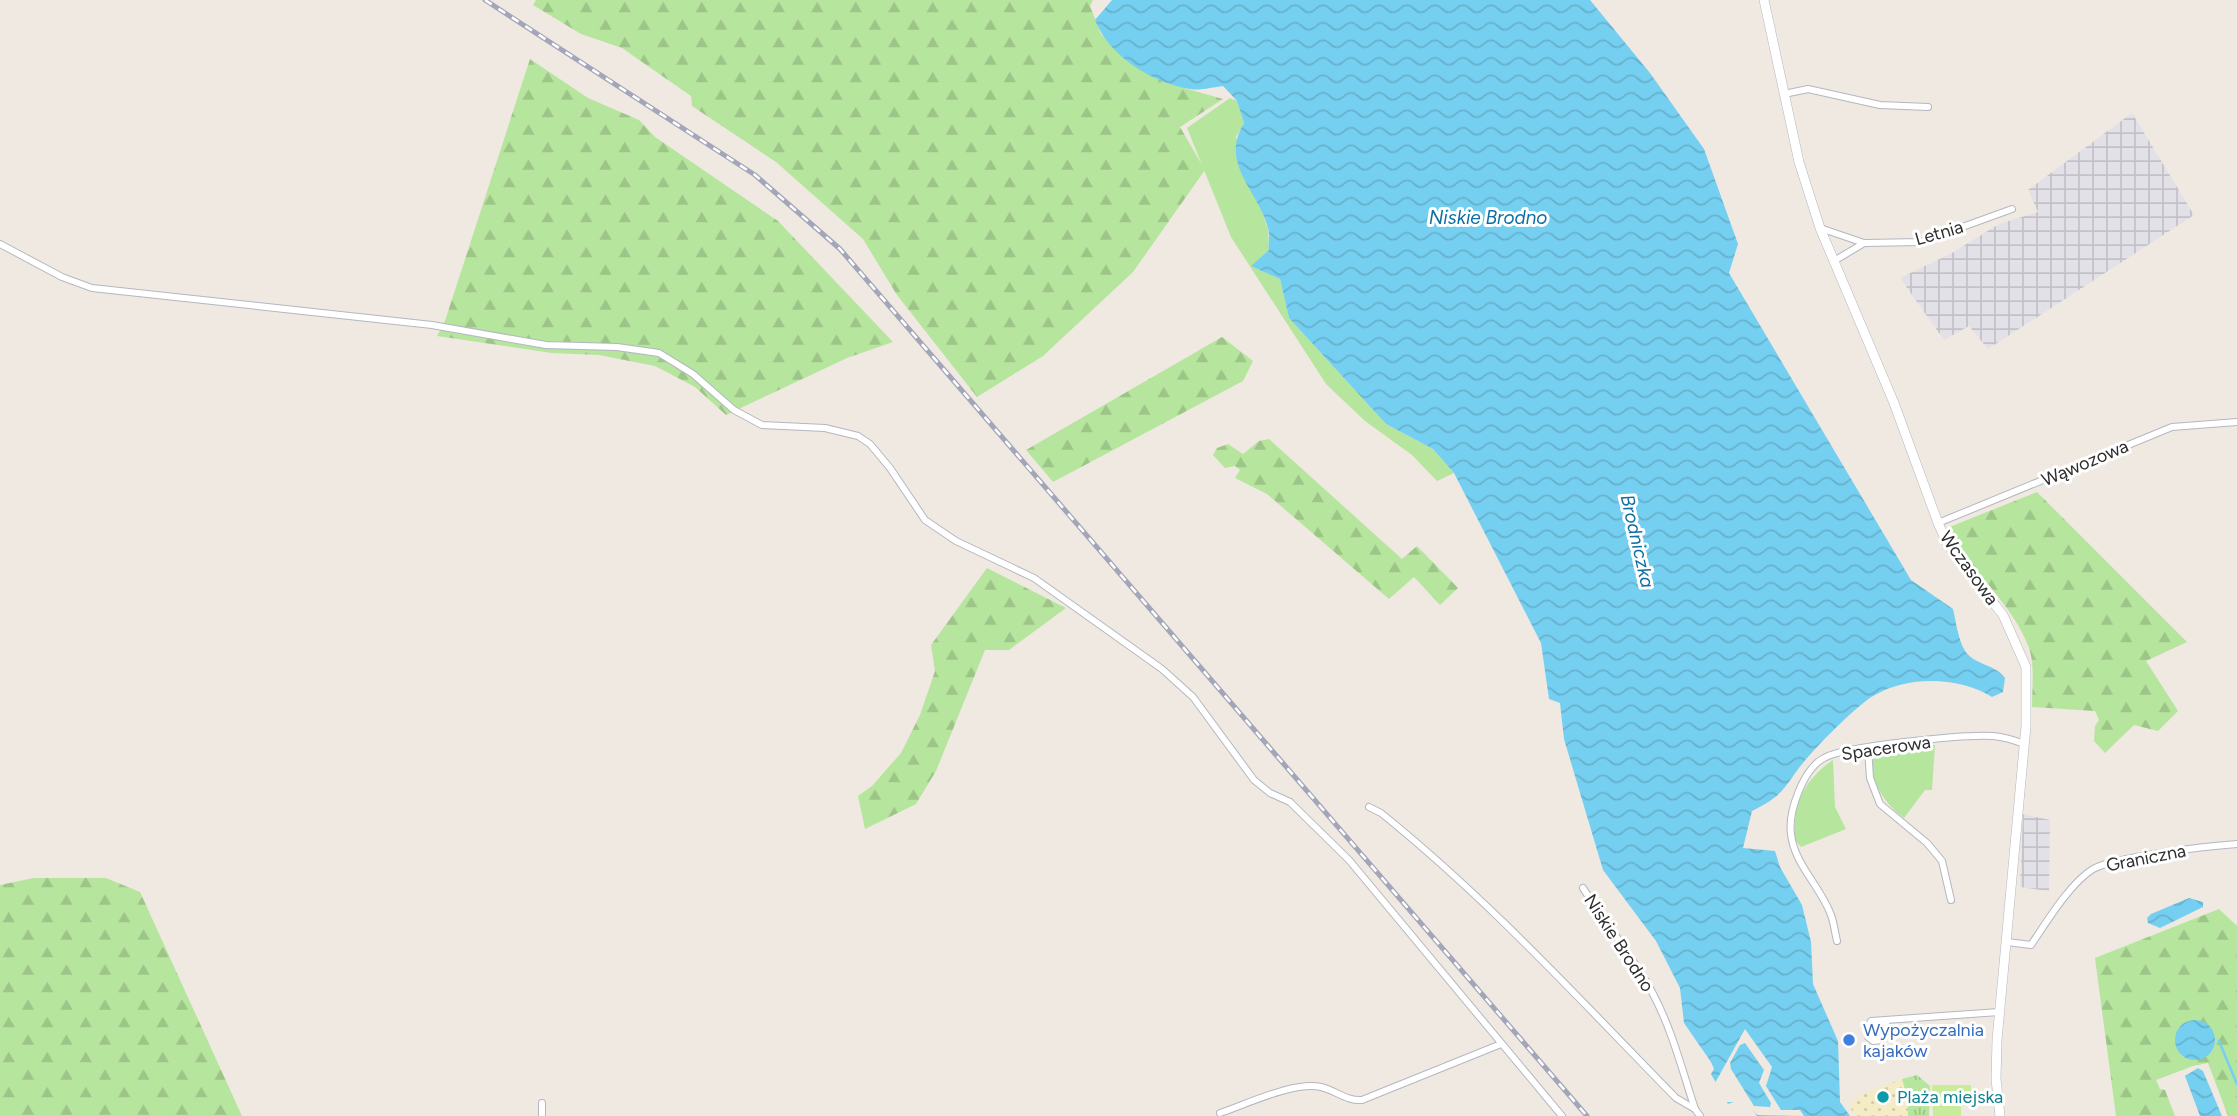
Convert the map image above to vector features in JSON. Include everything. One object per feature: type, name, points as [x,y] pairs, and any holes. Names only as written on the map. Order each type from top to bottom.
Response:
[{"type":"street","name":"Wczasowa","points":[[1764,0],[1801,173],[1820,228],[1894,403],[1948,545],[2013,632],[2026,667],[2024,744],[1996,1079],[2000,1116]]},
{"type":"street","points":[[1784,94],[1808,89],[1880,105],[1928,107]]},
{"type":"street","name":"Letnia","points":[[1820,228],[1864,243],[1921,242],[2012,209]]},
{"type":"street","name":"Letnia","points":[[1834,261],[1864,243]]},
{"type":"street","points":[[0,244],[62,276],[92,288],[432,325],[546,345],[617,347],[659,353],[693,374],[734,410],[762,425],[825,428],[858,436],[870,444],[890,468],[925,520],[956,541],[1034,578],[1162,669],[1193,697],[1254,780],[1270,793],[1290,802],[1349,860],[1562,1116]]},
{"type":"street","name":"Wąwozowa","points":[[1938,523],[2172,427],[2237,422]]},
{"type":"street","name":"Spacerowa","points":[[1836,941],[1832,915],[1795,851],[1791,835],[1791,817],[1804,779],[1823,758],[1868,748],[1991,736],[2024,744]]},
{"type":"street","points":[[1868,748],[1870,778],[1880,804],[1927,843],[1942,860],[1951,900]]},
{"type":"street","points":[[1370,807],[1381,813],[1442,864],[1538,955],[1676,1098],[1695,1110]]},
{"type":"street","name":"Graniczna","points":[[2007,942],[2031,945],[2069,893],[2092,869],[2208,846],[2237,844]]},
{"type":"street","name":"Niskie Brodno","points":[[1583,888],[1612,927],[1652,993],[1671,1032],[1695,1110],[1700,1116]]},
{"type":"street","points":[[1887,1020],[2000,1012]]},
{"type":"street","points":[[1220,1113],[1299,1087],[1321,1087],[1351,1101],[1363,1100],[1501,1044]]},
{"type":"street","points":[[542,1103],[542,1116]]},
{"type":"shaded area","points":[[2132,113],[2194,215],[1988,349],[1969,326],[1944,340],[1900,278],[1952,253],[1999,224],[2038,212],[2028,190]]},
{"type":"shaded area","points":[[2023,814],[2050,820],[2049,891],[2020,887]]},
{"type":"green space","points":[[536,0],[1093,0],[1090,6],[1101,34],[1163,82],[1223,99],[1180,127],[1205,170],[1133,272],[1043,356],[977,397],[897,295],[863,239],[776,162],[692,106],[691,96],[622,48],[581,34],[533,5]]},
{"type":"green space","points":[[530,59],[588,98],[639,120],[655,137],[778,221],[893,342],[847,358],[726,415],[695,387],[655,366],[599,355],[552,353],[437,336],[445,321]]},
{"type":"green space","points":[[1230,98],[1237,101],[1244,123],[1236,137],[1268,229],[1269,250],[1252,266],[1280,279],[1289,318],[1386,424],[1433,449],[1454,473],[1437,481],[1412,455],[1365,421],[1326,384],[1231,237],[1187,128]]},
{"type":"green space","points":[[1222,337],[1253,361],[1243,381],[1053,482],[1026,450]]},
{"type":"green space","points":[[1269,439],[1402,559],[1417,546],[1458,588],[1440,605],[1414,577],[1389,599],[1267,494],[1235,478],[1240,470],[1235,466],[1225,468],[1213,455],[1217,448],[1228,444],[1243,454],[1259,441]]},
{"type":"green space","points":[[2037,492],[2187,642],[2146,661],[2178,711],[2158,731],[2134,725],[2105,753],[2094,741],[2095,726],[2099,720],[2095,711],[2032,707],[2032,662],[2022,632],[1947,528]]},
{"type":"green space","points":[[987,568],[1066,608],[1009,650],[985,650],[936,771],[916,804],[865,829],[858,796],[872,786],[901,753],[920,715],[935,671],[931,645]]},
{"type":"green space","points":[[1935,745],[1932,790],[1925,790],[1904,818],[1879,790],[1873,772],[1874,752]]},
{"type":"green space","points":[[1833,760],[1835,807],[1846,829],[1801,847],[1795,840],[1798,804],[1814,776]]},
{"type":"green space","points":[[34,878],[106,878],[140,892],[242,1116],[0,1116],[0,885]]},
{"type":"green space","points":[[2219,909],[2237,926],[2237,1116],[2228,1116],[2208,1063],[2156,1080],[2160,1089],[2165,1090],[2175,1116],[2116,1116],[2095,958]]},
{"type":"green space","points":[[1917,1075],[1930,1086],[1929,1116],[1908,1116],[1908,1100],[1902,1079]]},
{"type":"green space","points":[[1932,1085],[1971,1085],[1971,1105],[1961,1106],[1961,1116],[1933,1116]]},
{"type":"sand","name":"Plaża miejska","points":[[1902,1079],[1908,1100],[1908,1116],[1853,1116],[1850,1102],[1859,1099],[1858,1096]]},
{"type":"water","name":"Niskie Brodno","points":[[1112,0],[1590,0],[1650,73],[1704,149],[1738,244],[1729,273],[1911,580],[1953,609],[1964,649],[1972,658],[1995,669],[2005,678],[2003,692],[1992,697],[1965,685],[1934,681],[1903,684],[1875,695],[1850,714],[1822,742],[1780,793],[1752,811],[1743,848],[1775,851],[1780,867],[1802,905],[1811,942],[1813,984],[1838,1041],[1840,1102],[1850,1116],[1757,1116],[1745,1098],[1728,1104],[1711,1074],[1714,1069],[1711,1062],[1684,1023],[1680,988],[1656,941],[1603,870],[1564,739],[1560,703],[1549,699],[1541,643],[1454,473],[1433,449],[1386,424],[1289,318],[1280,279],[1251,266],[1269,250],[1269,234],[1263,214],[1238,164],[1237,138],[1244,123],[1237,101],[1223,86],[1198,90],[1176,86],[1147,74],[1121,56],[1110,45],[1095,20]]},
{"type":"water","points":[[2189,898],[2203,902],[2203,907],[2160,928],[2148,923],[2147,918],[2151,914]]},
{"type":"water","points":[[2195,1020],[2209,1026],[2215,1040],[2209,1054],[2195,1060],[2181,1054],[2175,1040],[2181,1026]]},
{"type":"water","points":[[2198,1068],[2203,1071],[2222,1116],[2200,1116],[2185,1076]]},
{"type":"pier","points":[[1745,1029],[1772,1067],[1766,1086],[1781,1110],[1800,1110],[1804,1116],[1757,1115],[1746,1102],[1726,1102],[1715,1083]],"holes":[[[1745,1043],[1764,1070],[1759,1083],[1771,1103],[1770,1107],[1754,1106],[1730,1063],[1740,1045]]]},
{"type":"waterway","points":[[2219,1041],[2237,1084]]},
{"type":"railway","points":[[485,0],[755,175],[840,249],[1587,1116]]},
{"type":"place","name":"Wypożyczalnia kajaków","points":[[1849,1040]]},
{"type":"place","name":"Plaża miejska","points":[[1883,1097]]},
{"type":"water label","name":"Brodniczka","points":[[1638,541]]}]
